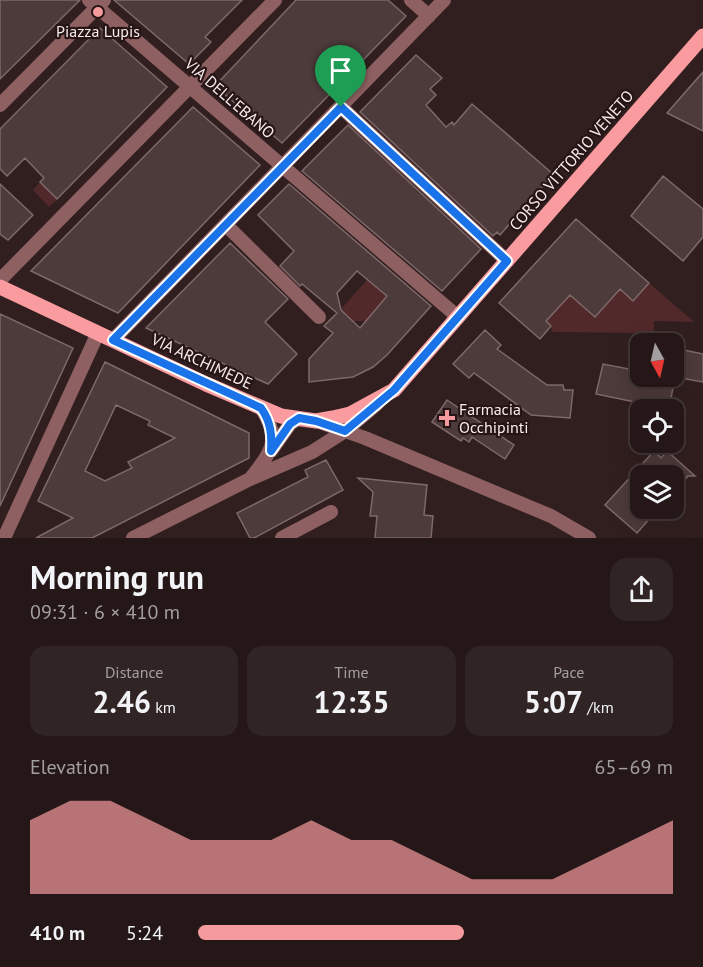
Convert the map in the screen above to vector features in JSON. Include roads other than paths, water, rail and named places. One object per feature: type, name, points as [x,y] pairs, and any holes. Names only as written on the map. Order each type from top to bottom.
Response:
[{"type":"main road","name":"CORSO VITTORIO VENETO","points":[[394,390],[700,45]]},
{"type":"main road","name":"VIA ARCHIMEDE","points":[[0,286],[281,416],[308,420],[350,414],[394,390]]},
{"type":"street","points":[[0,280],[275,0]]},
{"type":"street","points":[[411,0],[429,15]]},
{"type":"street","points":[[113,340],[444,0]]},
{"type":"street","points":[[0,105],[97,2]]},
{"type":"street","name":"VIA DELL'EBANO","points":[[97,2],[459,317]]},
{"type":"street","points":[[341,107],[507,261]]},
{"type":"street","points":[[226,225],[319,317]]},
{"type":"street","points":[[4,538],[98,333]]},
{"type":"street","points":[[133,538],[250,479],[312,452],[345,431],[394,390]]},
{"type":"street","points":[[261,408],[272,436],[271,451]]},
{"type":"street","points":[[308,420],[317,427],[320,436],[319,445],[312,452]]},
{"type":"street","points":[[250,479],[290,424],[308,420],[345,431],[551,516],[589,538]]},
{"type":"street","points":[[282,538],[331,512]]},
{"type":"place","name":"Piazza Lupis","points":[[98,12]]},
{"type":"place","name":"Farmacia Occhipinti","points":[[447,418]]}]
